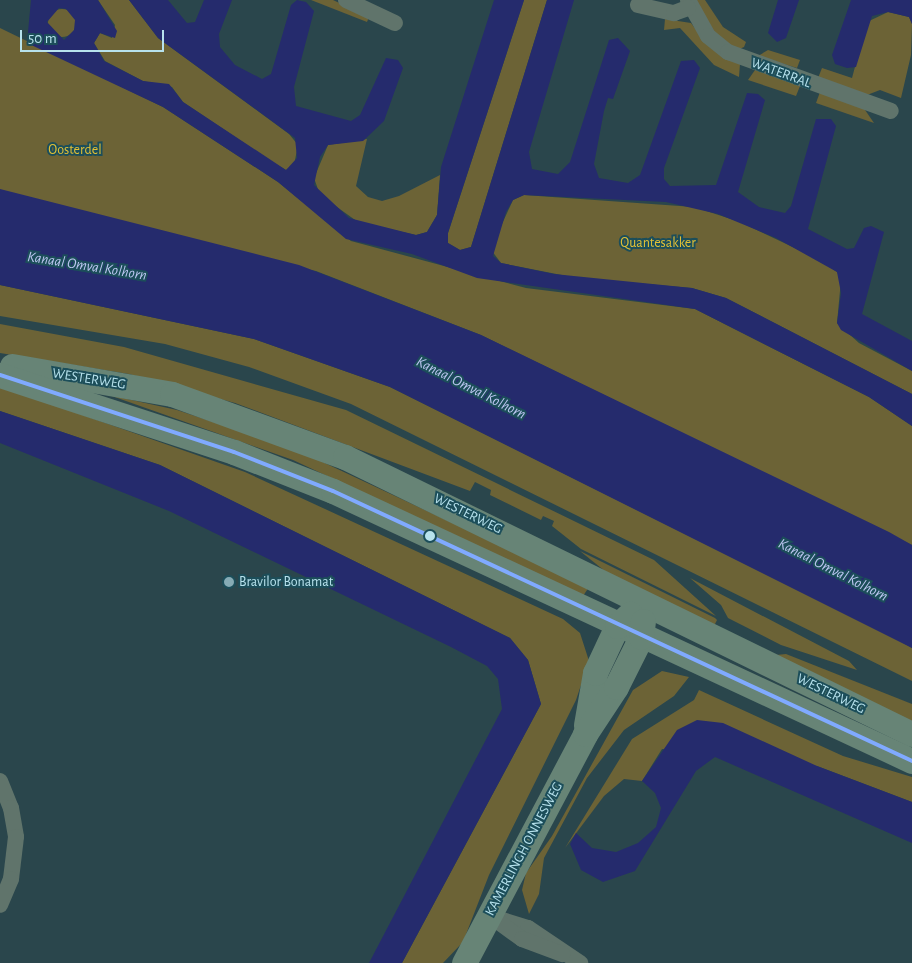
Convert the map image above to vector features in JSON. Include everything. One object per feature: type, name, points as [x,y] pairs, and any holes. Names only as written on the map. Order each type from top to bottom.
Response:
[{"type":"main road","name":"WESTERWEG","points":[[0,364],[165,392],[327,450],[401,481],[912,734]]},
{"type":"main road","name":"WESTERWEG","points":[[0,375],[234,452],[333,492],[617,626],[912,761]]},
{"type":"main road","name":"KAMERLINGH ONNESWEG","points":[[584,734],[595,673],[617,626],[645,602]]},
{"type":"main road","name":"KAMERLINGH ONNESWEG","points":[[464,963],[584,734],[641,637],[645,602]]},
{"type":"street","points":[[346,0],[395,24]]},
{"type":"street","name":"WATERRAL","points":[[638,5],[674,12],[688,4],[708,36],[728,52],[891,111]]},
{"type":"street","points":[[0,781],[11,808],[16,837],[11,879],[0,905]]},
{"type":"street","points":[[489,916],[528,928],[573,959]]},
{"type":"green space","points":[[98,0],[129,0],[158,38],[289,134],[298,145],[294,165],[286,170],[274,163],[183,102],[172,87],[143,81],[105,61],[94,43],[100,33],[112,38],[115,25]]},
{"type":"green space","points":[[311,0],[333,0],[369,17],[367,22]]},
{"type":"green space","points":[[524,0],[547,0],[471,247],[460,250],[448,243],[448,233]]},
{"type":"green space","points":[[694,0],[705,0],[723,27],[746,42],[744,47],[737,50],[719,40]]},
{"type":"green space","points":[[62,9],[72,13],[76,23],[72,33],[62,37],[52,33],[48,23],[52,13]]},
{"type":"green space","points":[[888,12],[909,17],[912,24],[911,55],[901,98],[880,90],[867,95],[818,78],[822,68],[852,78],[867,22]]},
{"type":"green space","points":[[665,19],[691,23],[706,43],[740,64],[739,77],[714,65],[680,28],[664,30]]},
{"type":"green space","name":"Oosterdel","points":[[0,28],[163,107],[278,182],[351,241],[526,288],[695,309],[869,397],[912,426],[912,545],[481,335],[316,271],[0,211]]},
{"type":"green space","points":[[768,50],[800,60],[797,68],[758,56]]},
{"type":"green space","points":[[755,70],[800,86],[796,96],[748,80]]},
{"type":"green space","points":[[820,92],[863,107],[874,123],[816,103]]},
{"type":"green space","points":[[367,139],[356,186],[368,197],[382,201],[399,196],[440,175],[437,215],[427,232],[416,235],[358,222],[320,195],[314,178],[328,145]]},
{"type":"green space","name":"Quantesakker","points":[[524,195],[694,207],[740,222],[818,259],[837,272],[841,280],[837,323],[859,343],[912,371],[912,394],[726,298],[692,288],[577,278],[501,263],[492,251],[496,237],[513,200]]},
{"type":"green space","points":[[0,285],[254,339],[390,387],[898,640],[912,648],[912,681],[351,404],[249,367],[165,344],[0,316]]},
{"type":"green space","points":[[0,324],[124,347],[346,410],[654,560],[716,616],[581,549],[552,526],[554,521],[543,516],[541,520],[490,495],[491,490],[475,482],[470,491],[235,403],[129,374],[0,353]]},
{"type":"green space","points":[[0,386],[245,472],[563,619],[580,633],[589,661],[576,700],[489,875],[463,942],[443,963],[402,963],[541,704],[528,660],[510,638],[160,465],[0,411]]},
{"type":"green space","points":[[109,395],[177,410],[297,450],[589,587],[583,596],[293,460]]},
{"type":"green space","points":[[580,551],[715,618],[717,620],[714,626],[606,572]]},
{"type":"green space","points":[[690,578],[849,661],[857,670],[781,645],[728,618],[721,605]]},
{"type":"green space","points":[[786,654],[912,704],[912,724],[776,655]]},
{"type":"green space","points":[[662,671],[689,677],[674,696],[624,730],[587,778],[544,858],[539,894],[529,914],[522,890],[526,873],[552,836],[633,690]]},
{"type":"green space","points":[[699,690],[843,756],[912,777],[912,802],[817,766],[662,749],[642,781],[624,779],[604,796],[565,848],[632,739],[694,700]]},
{"type":"water","points":[[31,0],[98,0],[117,31],[115,38],[100,33],[94,43],[104,61],[143,81],[169,84],[183,102],[286,170],[297,158],[295,138],[158,38],[129,0],[168,0],[187,23],[195,22],[204,0],[232,0],[219,34],[220,47],[235,65],[262,79],[271,74],[291,5],[297,0],[306,2],[314,11],[294,87],[296,106],[351,121],[360,115],[386,58],[398,60],[403,68],[384,121],[363,141],[328,145],[320,157],[314,185],[349,218],[416,235],[427,232],[437,215],[441,167],[494,0],[524,0],[448,233],[448,243],[460,250],[471,247],[547,0],[574,0],[529,152],[532,169],[558,174],[570,162],[609,40],[618,38],[630,51],[613,99],[608,98],[604,111],[594,164],[599,178],[628,183],[640,175],[681,61],[694,60],[700,68],[664,168],[664,179],[670,186],[716,185],[747,93],[758,94],[765,100],[738,192],[759,207],[785,213],[791,206],[816,119],[831,119],[836,126],[808,229],[847,249],[854,248],[864,228],[871,226],[884,232],[862,314],[912,341],[912,371],[841,330],[837,323],[841,293],[837,272],[776,238],[718,214],[666,202],[524,195],[513,200],[506,212],[493,256],[501,263],[554,274],[692,288],[726,298],[912,394],[912,426],[869,397],[695,309],[477,278],[412,254],[346,239],[278,182],[163,107],[27,43]],"holes":[[[59,8],[66,9],[75,20],[74,30],[64,40],[47,22]]]},
{"type":"water","points":[[778,0],[799,0],[786,38],[777,42],[768,33]]},
{"type":"water","points":[[851,0],[912,0],[912,24],[909,17],[888,12],[872,16],[856,67],[847,68],[835,64],[832,55]]},
{"type":"water","name":"Kanaal Omval Kolhorn","points":[[0,189],[299,265],[481,335],[889,532],[912,545],[912,648],[390,387],[254,339],[0,285]]},
{"type":"water","points":[[0,411],[160,465],[510,638],[528,660],[541,704],[402,963],[369,963],[502,709],[498,679],[487,666],[451,647],[169,511],[0,443]]},
{"type":"water","points":[[697,720],[723,723],[817,766],[912,802],[912,843],[715,757],[696,771],[635,871],[603,882],[581,870],[570,844],[576,833],[592,848],[616,852],[638,843],[656,827],[661,808],[655,793],[642,781],[677,730]]},
{"type":"transit line","points":[[0,375],[234,452],[333,491],[912,761]]},
{"type":"place","name":"Bravilor Bonamat","points":[[229,582]]}]
